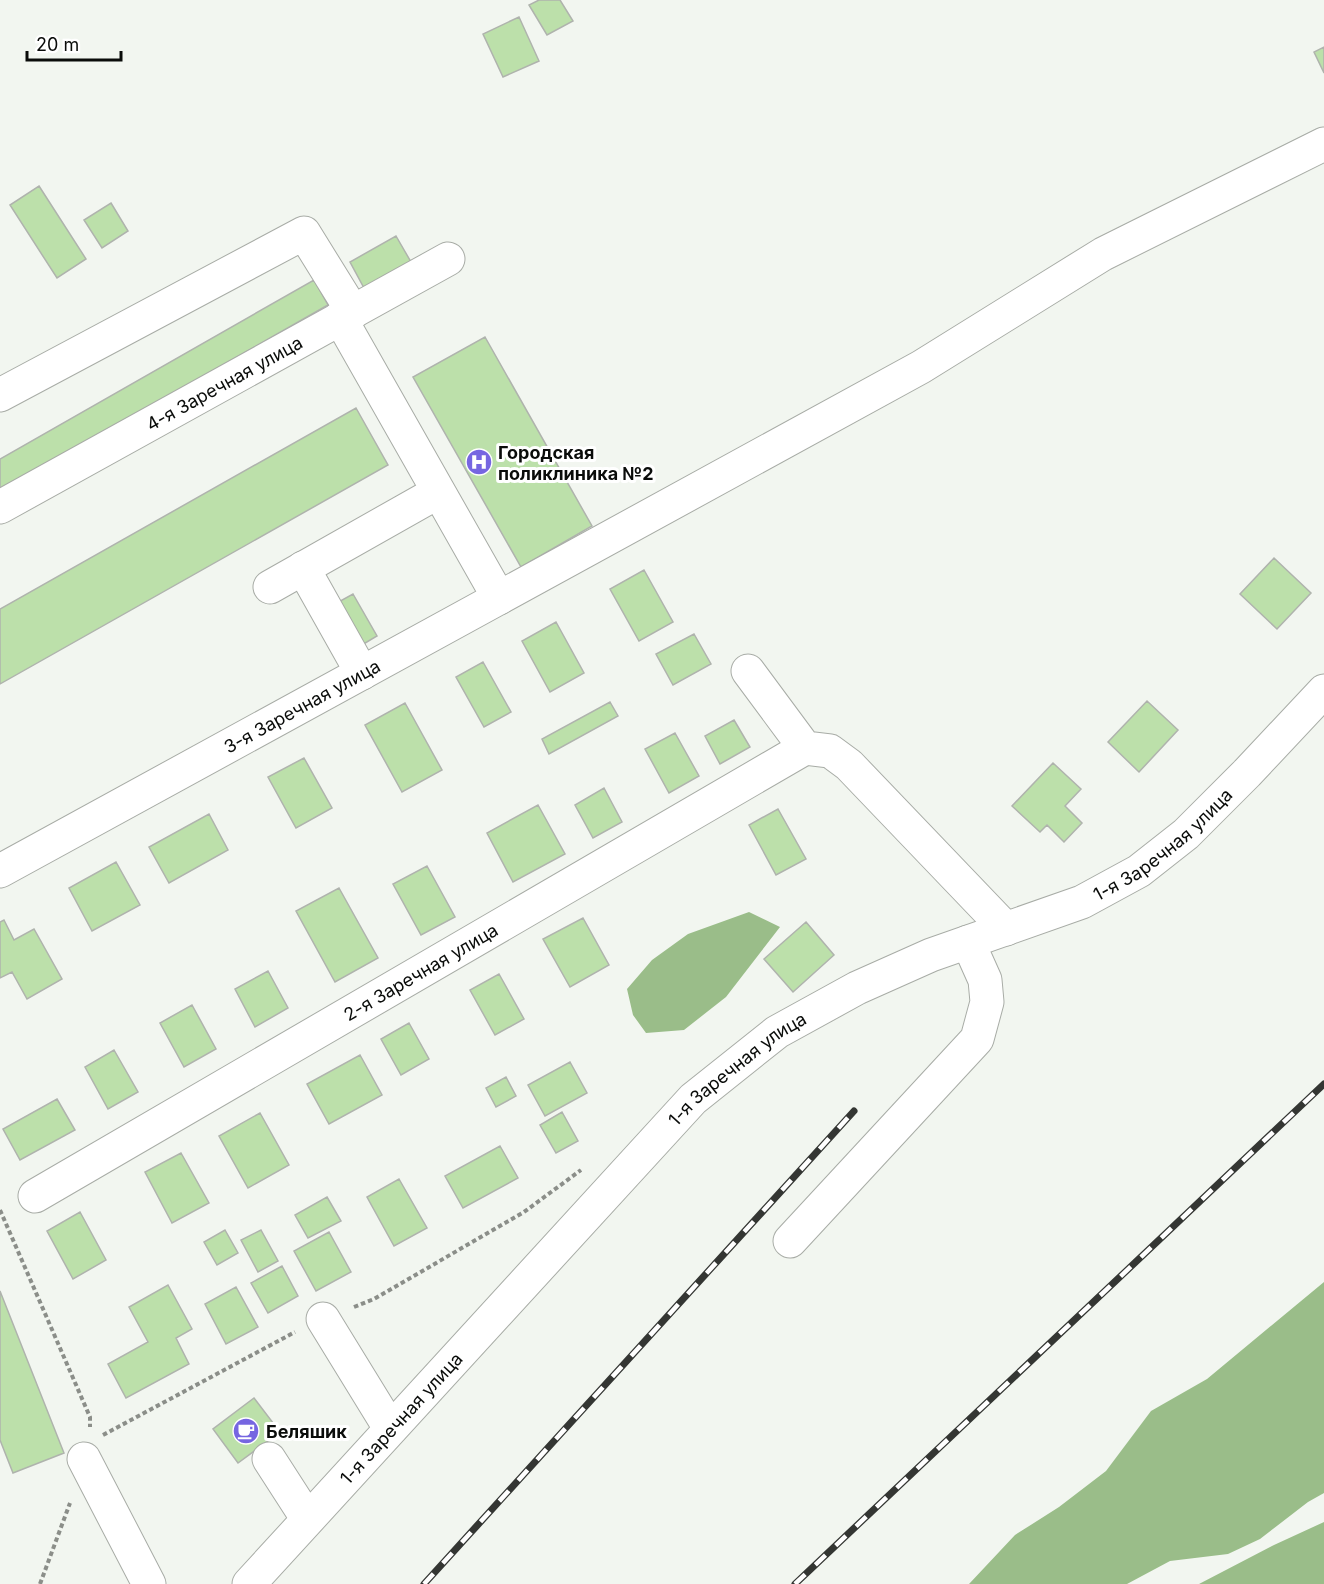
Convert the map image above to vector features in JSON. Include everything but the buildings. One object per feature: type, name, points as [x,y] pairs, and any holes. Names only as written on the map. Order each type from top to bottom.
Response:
[{"type":"street","name":"3-я Заречная улица","points":[[0,871],[921,367],[1103,254],[1324,144]]},
{"type":"street","points":[[0,395],[304,233],[438,492],[499,598]]},
{"type":"street","name":"4-я Заречная улица","points":[[0,507],[448,259]]},
{"type":"street","points":[[270,587],[438,492]]},
{"type":"street","points":[[303,568],[362,673]]},
{"type":"street","points":[[748,671],[805,748],[830,752],[849,765],[1006,929]]},
{"type":"street","name":"1-я Заречная улица","points":[[249,1584],[693,1099],[777,1032],[857,988],[931,955],[1082,902],[1139,871],[1186,834],[1324,691]]},
{"type":"street","name":"2-я Заречная улица","points":[[35,1196],[805,748]]},
{"type":"street","points":[[790,1241],[977,1039],[987,1002],[985,980],[968,942]]},
{"type":"street","points":[[323,1319],[390,1428]]},
{"type":"street","points":[[87,1451],[149,1584]]},
{"type":"street","points":[[269,1459],[308,1518]]},
{"type":"path","points":[[87,1451],[270,1345],[323,1319],[374,1299],[524,1212],[584,1168]]},
{"type":"path","points":[[0,1210],[90,1417],[87,1451],[65,1522],[40,1584]]},
{"type":"green space","points":[[749,912],[780,927],[726,997],[684,1030],[646,1033],[633,1015],[627,989],[652,960],[688,934]]},
{"type":"green space","points":[[1324,1282],[1324,1493],[1308,1502],[1260,1539],[1228,1554],[1170,1561],[1127,1584],[969,1584],[1015,1535],[1059,1507],[1106,1471],[1151,1411],[1207,1379]]},
{"type":"green space","points":[[1324,1522],[1324,1584],[1199,1584],[1274,1545]]},
{"type":"railway","points":[[795,1584],[1324,1084]]},
{"type":"railway","points":[[424,1584],[854,1111]]},
{"type":"place","name":"Городская поликлиника №2","points":[[479,462]]},
{"type":"place","name":"Беляшик","points":[[246,1431]]}]
